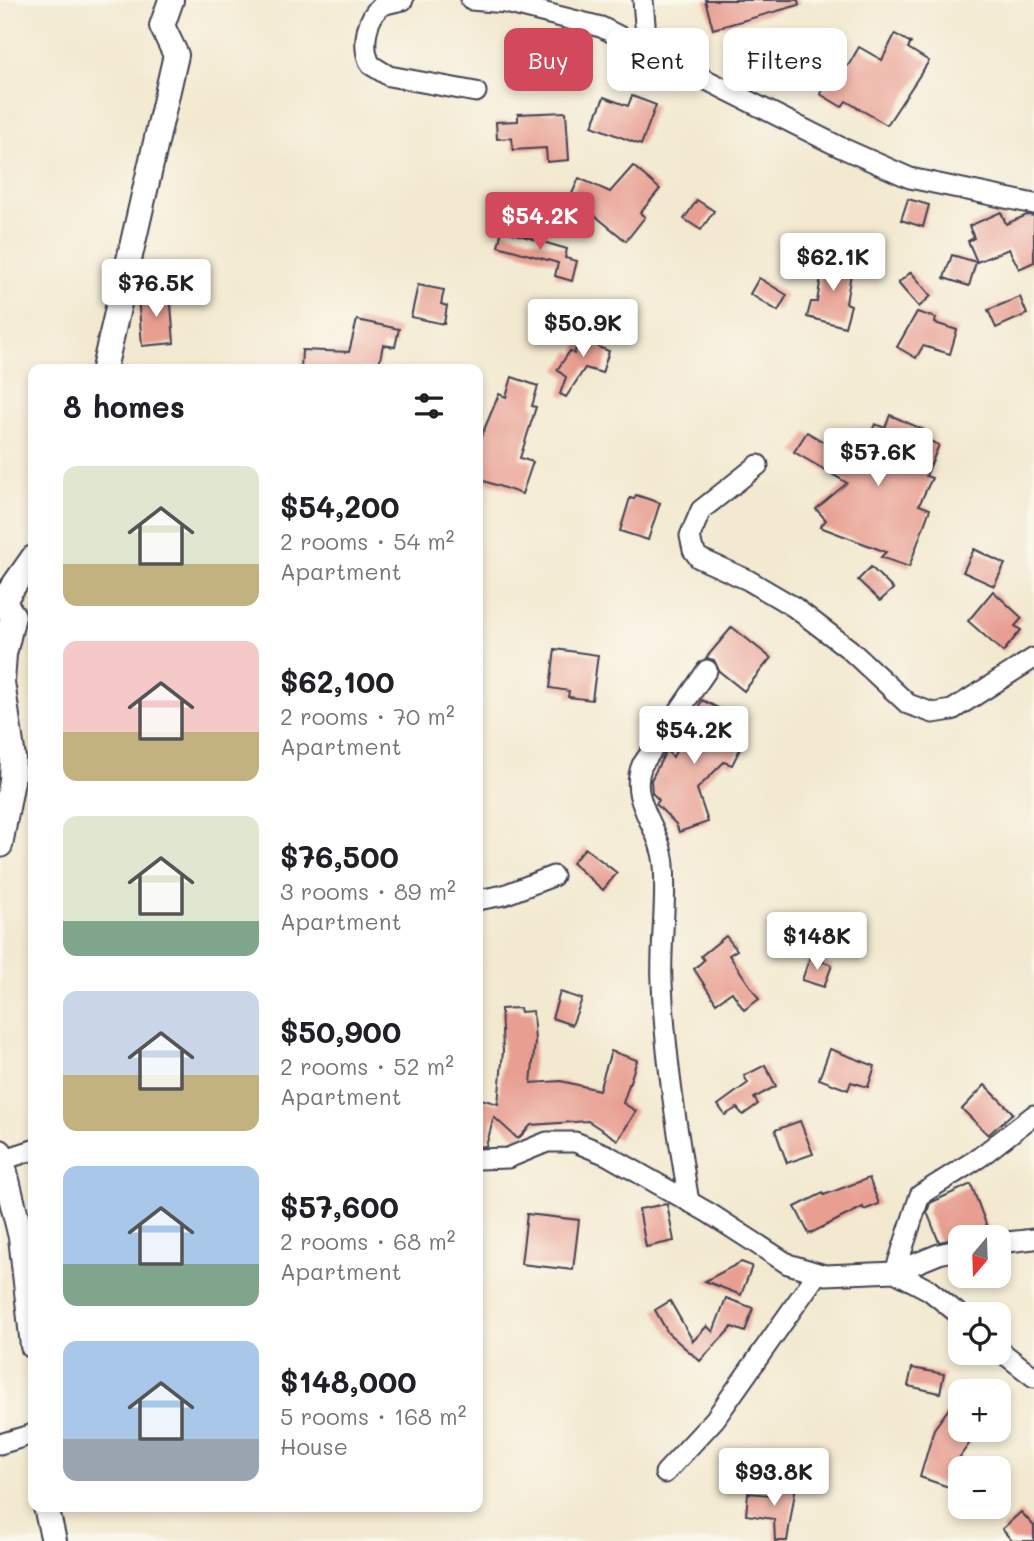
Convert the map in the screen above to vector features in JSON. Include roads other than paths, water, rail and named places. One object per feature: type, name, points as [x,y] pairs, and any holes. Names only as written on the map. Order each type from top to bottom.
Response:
[{"type":"street","points":[[105,364],[176,55],[162,26],[171,0]]},
{"type":"street","points":[[403,0],[376,10],[366,44],[371,65],[389,76],[476,92]]},
{"type":"street","points":[[471,0],[506,3],[584,22],[607,31]]},
{"type":"street","points":[[643,0],[646,28]]},
{"type":"street","points":[[709,80],[796,125],[910,177],[1034,204]]},
{"type":"street","points":[[758,465],[701,510],[690,536],[693,550],[699,558],[748,579],[794,607],[849,649],[908,704],[933,713],[951,710],[1034,657]]},
{"type":"street","points":[[0,845],[13,758],[2,682],[4,654],[13,616],[4,601],[28,565]]},
{"type":"street","points":[[689,1202],[670,1081],[662,994],[663,854],[658,833],[636,785],[642,765],[708,670]]},
{"type":"street","points":[[483,899],[504,895],[553,876]]},
{"type":"street","points":[[895,1272],[920,1195],[979,1157],[1034,1115]]},
{"type":"street","points":[[483,1159],[508,1158],[547,1142],[575,1142],[607,1155],[788,1264],[817,1274],[895,1272],[948,1252]]},
{"type":"street","points":[[28,1151],[1,1156],[21,1237],[28,1301]]},
{"type":"street","points":[[1012,1242],[1034,1239]]},
{"type":"street","points":[[895,1272],[929,1290],[948,1305]]},
{"type":"street","points":[[666,1473],[715,1419],[817,1274]]},
{"type":"street","points":[[1011,1359],[1034,1377]]},
{"type":"street","points":[[0,1444],[28,1436]]},
{"type":"street","points":[[47,1512],[54,1541]]}]
